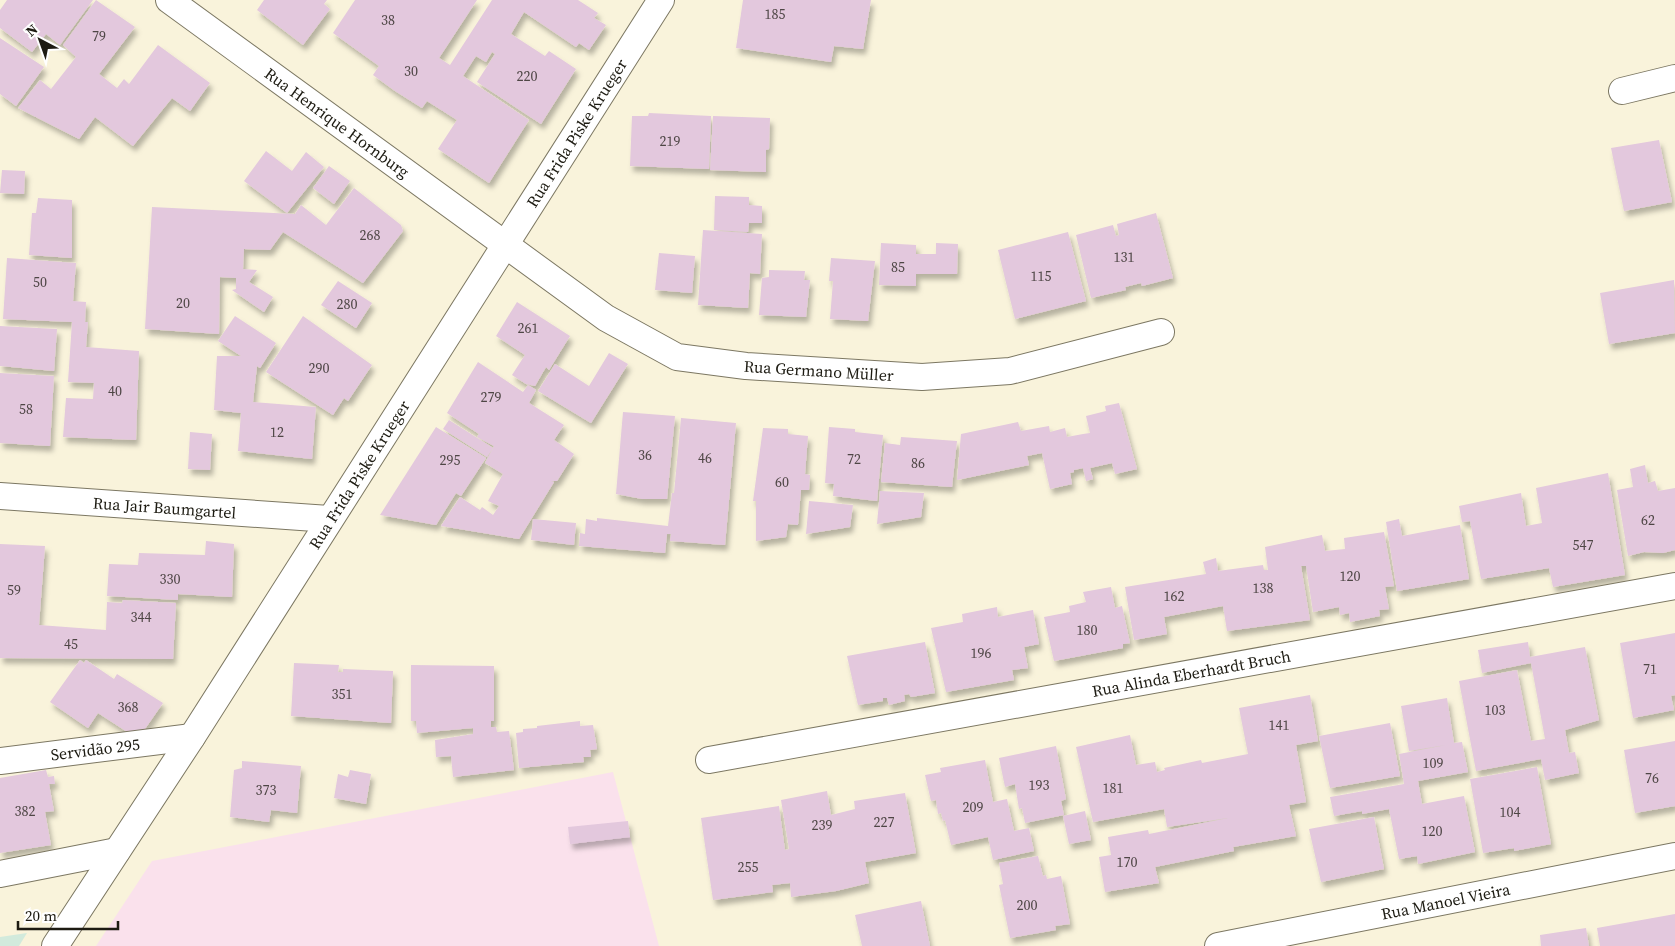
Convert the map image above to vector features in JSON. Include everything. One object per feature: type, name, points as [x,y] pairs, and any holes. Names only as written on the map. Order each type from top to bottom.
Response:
[{"type":"street","name":"Rua Henrique Hornburg","points":[[169,0],[504,246]]},
{"type":"street","name":"Rua Frida Piske Krueger","points":[[55,946],[192,737],[660,0]]},
{"type":"street","points":[[1622,91],[1675,78]]},
{"type":"street","name":"Rua Germano Müller","points":[[504,246],[606,318],[677,357],[746,366],[922,377],[1010,371],[1161,332]]},
{"type":"street","name":"Rua Jair Baumgartel","points":[[0,496],[329,519]]},
{"type":"street","name":"Rua Alinda Eberhardt Bruch","points":[[709,760],[1675,586]]},
{"type":"street","name":"Servidão 295","points":[[0,761],[192,737]]},
{"type":"street","points":[[0,874],[117,851]]},
{"type":"street","name":"Rua Manoel Vieira","points":[[1218,946],[1675,856]]},
{"type":"shaded area","points":[[613,772],[659,946],[96,946],[152,861]]},
{"type":"green space","points":[[27,933],[19,946],[0,946],[0,937]]},
{"type":"building","points":[[7,0],[93,0],[60,45],[46,34],[32,52],[0,28],[0,10]]},
{"type":"building","points":[[96,0],[135,27],[99,74],[117,88],[124,79],[129,84],[158,45],[210,83],[190,111],[172,98],[133,146],[95,117],[79,139],[18,108],[40,80],[51,89],[76,57],[63,45]]},
{"type":"building","points":[[264,0],[327,0],[324,4],[330,9],[303,45],[257,10]]},
{"type":"building","points":[[355,0],[477,0],[439,58],[450,65],[492,0],[578,0],[598,13],[594,18],[606,25],[589,50],[579,43],[576,47],[524,12],[511,34],[545,56],[549,51],[576,69],[541,124],[477,82],[495,54],[492,52],[486,62],[476,56],[463,76],[529,120],[489,183],[438,149],[457,120],[427,101],[422,108],[395,91],[373,75],[379,66],[333,33]]},
{"type":"building","points":[[743,0],[871,0],[863,49],[834,46],[831,62],[736,48]]},
{"type":"building","points":[[0,38],[44,67],[16,106],[0,94]]},
{"type":"building","points":[[649,113],[711,116],[709,169],[630,166],[632,116],[648,116]]},
{"type":"building","points":[[713,116],[770,118],[769,149],[766,150],[766,172],[710,170]]},
{"type":"building","points":[[1659,140],[1672,202],[1624,211],[1611,148]]},
{"type":"building","points":[[266,151],[292,171],[306,152],[324,167],[287,213],[244,181]]},
{"type":"building","points":[[329,166],[350,181],[334,204],[313,188]]},
{"type":"building","points":[[2,170],[25,171],[24,194],[0,193]]},
{"type":"building","points":[[354,188],[401,225],[403,231],[363,283],[283,232],[270,250],[244,249],[243,269],[257,270],[249,282],[273,297],[264,312],[232,290],[236,289],[236,278],[220,277],[219,334],[145,329],[152,207],[295,214],[301,205],[326,225]]},
{"type":"building","points":[[715,196],[749,197],[749,205],[762,206],[762,223],[749,223],[748,232],[714,230]]},
{"type":"building","points":[[38,198],[72,200],[72,258],[29,255],[32,213],[36,213]]},
{"type":"building","points":[[1156,213],[1173,278],[1142,286],[1141,283],[1125,287],[1126,290],[1091,298],[1076,235],[1113,225],[1116,236],[1119,235],[1117,224]]},
{"type":"building","points":[[703,230],[762,234],[760,274],[750,273],[748,308],[698,305]]},
{"type":"building","points":[[1068,232],[1086,301],[1015,319],[998,250]]},
{"type":"building","points":[[881,243],[916,245],[916,254],[936,254],[936,243],[958,244],[957,274],[916,274],[916,286],[879,285]]},
{"type":"building","points":[[659,253],[695,256],[692,293],[655,290]]},
{"type":"building","points":[[7,258],[76,263],[73,301],[86,302],[85,322],[88,322],[86,347],[139,351],[136,440],[63,437],[66,398],[93,399],[94,383],[68,382],[72,322],[3,319]]},
{"type":"building","points":[[831,258],[875,261],[868,321],[830,319],[833,281],[829,281]]},
{"type":"building","points":[[769,270],[805,271],[804,280],[810,280],[806,317],[759,315],[762,278],[769,277]]},
{"type":"building","points":[[1674,280],[1675,333],[1609,344],[1600,293]]},
{"type":"building","points":[[338,281],[372,303],[356,328],[321,305]]},
{"type":"building","points":[[517,302],[570,336],[549,370],[546,367],[535,386],[526,384],[512,375],[525,355],[496,336]]},
{"type":"building","points":[[235,316],[276,343],[260,368],[257,366],[253,402],[316,407],[312,459],[238,451],[241,413],[214,410],[217,356],[241,356],[218,341]]},
{"type":"building","points":[[303,316],[372,365],[348,401],[344,398],[333,415],[266,372]]},
{"type":"building","points":[[0,326],[57,329],[54,371],[0,366]]},
{"type":"building","points":[[609,353],[628,364],[591,423],[538,391],[555,364],[589,386]]},
{"type":"building","points":[[478,362],[523,392],[528,385],[536,390],[529,403],[564,425],[554,440],[574,454],[557,481],[551,481],[554,482],[519,539],[441,526],[460,497],[480,510],[482,507],[493,515],[499,506],[488,501],[503,474],[485,463],[494,446],[477,437],[479,434],[447,413]]},
{"type":"building","points":[[0,373],[54,376],[50,446],[0,443]]},
{"type":"building","points":[[1119,403],[1137,469],[1115,474],[1112,463],[1090,468],[1093,479],[1086,481],[1083,468],[1074,470],[1074,472],[1070,473],[1072,484],[1050,489],[1042,453],[1027,456],[1029,465],[957,480],[961,434],[1018,422],[1021,431],[1049,426],[1050,432],[1065,428],[1067,437],[1090,433],[1086,416],[1106,411],[1105,406]]},
{"type":"building","points":[[623,412],[675,416],[667,499],[642,499],[616,494]]},
{"type":"building","points":[[681,418],[736,423],[725,545],[670,541],[671,534],[667,534],[665,553],[579,546],[580,533],[585,534],[586,519],[597,521],[597,518],[668,526],[672,493],[674,493]]},
{"type":"building","points":[[449,420],[493,448],[487,457],[443,429]]},
{"type":"building","points":[[436,427],[486,458],[461,496],[456,493],[436,525],[380,515]]},
{"type":"building","points":[[829,427],[855,429],[855,432],[883,435],[877,501],[833,496],[834,484],[825,483]]},
{"type":"building","points":[[763,428],[788,429],[788,434],[808,436],[805,474],[810,475],[809,490],[801,490],[798,525],[788,524],[786,537],[756,541],[756,501],[753,501]]},
{"type":"building","points":[[190,432],[212,434],[210,470],[188,469]]},
{"type":"building","points":[[901,437],[957,441],[952,487],[881,482],[885,443],[900,445]]},
{"type":"building","points":[[1645,465],[1648,483],[1655,481],[1658,491],[1675,488],[1675,550],[1663,553],[1644,552],[1628,556],[1617,490],[1633,487],[1630,469]]},
{"type":"building","points":[[1608,473],[1625,575],[1553,587],[1549,568],[1481,579],[1470,521],[1462,522],[1459,506],[1521,493],[1526,526],[1542,523],[1536,488]]},
{"type":"building","points":[[880,491],[924,493],[921,517],[877,524]]},
{"type":"building","points":[[809,501],[853,505],[850,527],[806,534]]},
{"type":"building","points":[[533,519],[576,523],[574,545],[531,540]]},
{"type":"building","points":[[1399,519],[1402,536],[1460,525],[1469,579],[1397,591],[1386,522]]},
{"type":"building","points":[[1384,532],[1394,586],[1385,587],[1389,609],[1379,610],[1380,616],[1350,622],[1349,613],[1340,615],[1339,607],[1313,612],[1306,566],[1301,566],[1310,620],[1227,631],[1223,606],[1164,617],[1167,634],[1134,640],[1125,587],[1206,574],[1203,562],[1216,558],[1218,571],[1263,565],[1264,570],[1268,570],[1265,547],[1322,535],[1325,551],[1345,549],[1344,538]]},
{"type":"building","points":[[206,541],[234,544],[232,597],[178,594],[178,600],[107,596],[109,564],[138,565],[139,553],[205,555]]},
{"type":"building","points":[[0,544],[45,546],[39,625],[106,630],[107,602],[122,603],[123,600],[176,603],[173,659],[0,658]]},
{"type":"building","points":[[1111,587],[1115,608],[1122,606],[1130,643],[1123,644],[1123,648],[1054,661],[1044,617],[1070,612],[1069,606],[1086,602],[1083,592]]},
{"type":"building","points":[[997,607],[998,617],[1033,610],[1039,644],[1024,647],[1028,668],[1012,670],[1014,680],[946,692],[931,628],[963,622],[962,614]]},
{"type":"building","points":[[1675,633],[1675,695],[1671,696],[1674,710],[1633,718],[1620,643]]},
{"type":"building","points":[[925,642],[935,693],[911,697],[909,694],[904,695],[905,701],[889,705],[887,698],[883,698],[883,701],[858,705],[847,656]]},
{"type":"building","points":[[1528,642],[1530,657],[1585,647],[1599,720],[1565,730],[1569,753],[1575,752],[1579,773],[1545,780],[1541,759],[1476,771],[1459,681],[1517,670],[1531,741],[1545,739],[1531,663],[1482,673],[1478,650]]},
{"type":"building","points":[[80,660],[84,663],[86,660],[114,679],[117,674],[163,703],[138,739],[98,713],[88,728],[50,702]]},
{"type":"building","points":[[294,663],[339,665],[338,672],[343,672],[343,669],[393,671],[391,723],[291,716]]},
{"type":"building","points":[[411,665],[494,666],[494,721],[491,721],[491,727],[496,727],[497,732],[509,731],[514,770],[453,777],[451,756],[436,757],[435,740],[473,734],[473,728],[417,733],[416,721],[411,721]]},
{"type":"building","points":[[1310,695],[1318,741],[1296,745],[1306,802],[1289,805],[1296,836],[1233,847],[1234,851],[1155,867],[1159,883],[1105,892],[1099,857],[1111,855],[1108,837],[1148,830],[1149,834],[1228,818],[1167,827],[1164,809],[1093,822],[1076,747],[1130,735],[1136,765],[1155,762],[1157,772],[1165,770],[1164,768],[1201,760],[1202,763],[1248,754],[1239,708]]},
{"type":"building","points":[[1447,698],[1454,743],[1462,742],[1468,772],[1418,781],[1422,804],[1464,796],[1475,852],[1418,864],[1417,856],[1399,859],[1389,809],[1362,814],[1362,811],[1334,816],[1330,797],[1404,784],[1399,754],[1446,745],[1409,751],[1401,706]]},
{"type":"building","points":[[580,721],[580,726],[593,725],[597,749],[590,750],[591,757],[583,757],[584,762],[519,768],[516,733],[523,732],[523,729],[537,728],[537,726]]},
{"type":"building","points":[[1390,723],[1400,776],[1330,788],[1319,736]]},
{"type":"building","points":[[1675,741],[1675,806],[1635,813],[1624,750]]},
{"type":"building","points":[[1056,746],[1066,799],[1061,801],[1064,815],[1025,823],[1022,808],[1019,809],[1015,784],[1005,787],[999,758]]},
{"type":"building","points":[[985,760],[993,802],[1007,799],[1014,831],[1029,828],[1034,851],[993,860],[988,837],[951,845],[945,820],[943,821],[941,813],[938,814],[936,800],[931,801],[925,775],[941,772],[940,768]]},
{"type":"building","points":[[242,761],[301,766],[297,813],[271,810],[269,822],[230,817],[234,770],[242,768]]},
{"type":"building","points":[[1537,767],[1551,844],[1514,851],[1514,848],[1483,853],[1470,779]]},
{"type":"building","points":[[46,770],[48,777],[54,776],[55,784],[49,784],[54,811],[45,812],[51,845],[0,853],[0,778]]},
{"type":"building","points":[[350,770],[371,774],[366,804],[334,798],[338,774],[348,777]]},
{"type":"building","points":[[827,791],[831,815],[855,809],[854,801],[905,793],[916,853],[865,862],[869,883],[836,891],[791,897],[790,883],[772,885],[773,892],[713,900],[701,818],[779,806],[785,850],[789,849],[781,800]]},
{"type":"building","points":[[1085,811],[1091,840],[1069,844],[1063,816]]},
{"type":"building","points":[[1374,817],[1384,869],[1321,882],[1309,829]]},
{"type":"building","points":[[628,821],[630,837],[570,844],[568,827]]},
{"type":"building","points":[[1038,856],[1043,876],[1046,875],[1047,879],[1061,876],[1070,924],[1055,926],[1056,930],[1010,938],[999,885],[1003,884],[999,863]]},
{"type":"building","points":[[921,901],[930,946],[862,946],[855,915]]},
{"type":"building","points":[[1675,914],[1675,946],[1600,946],[1597,928]]},
{"type":"building","points":[[1586,928],[1589,946],[1541,946],[1540,935]]}]
